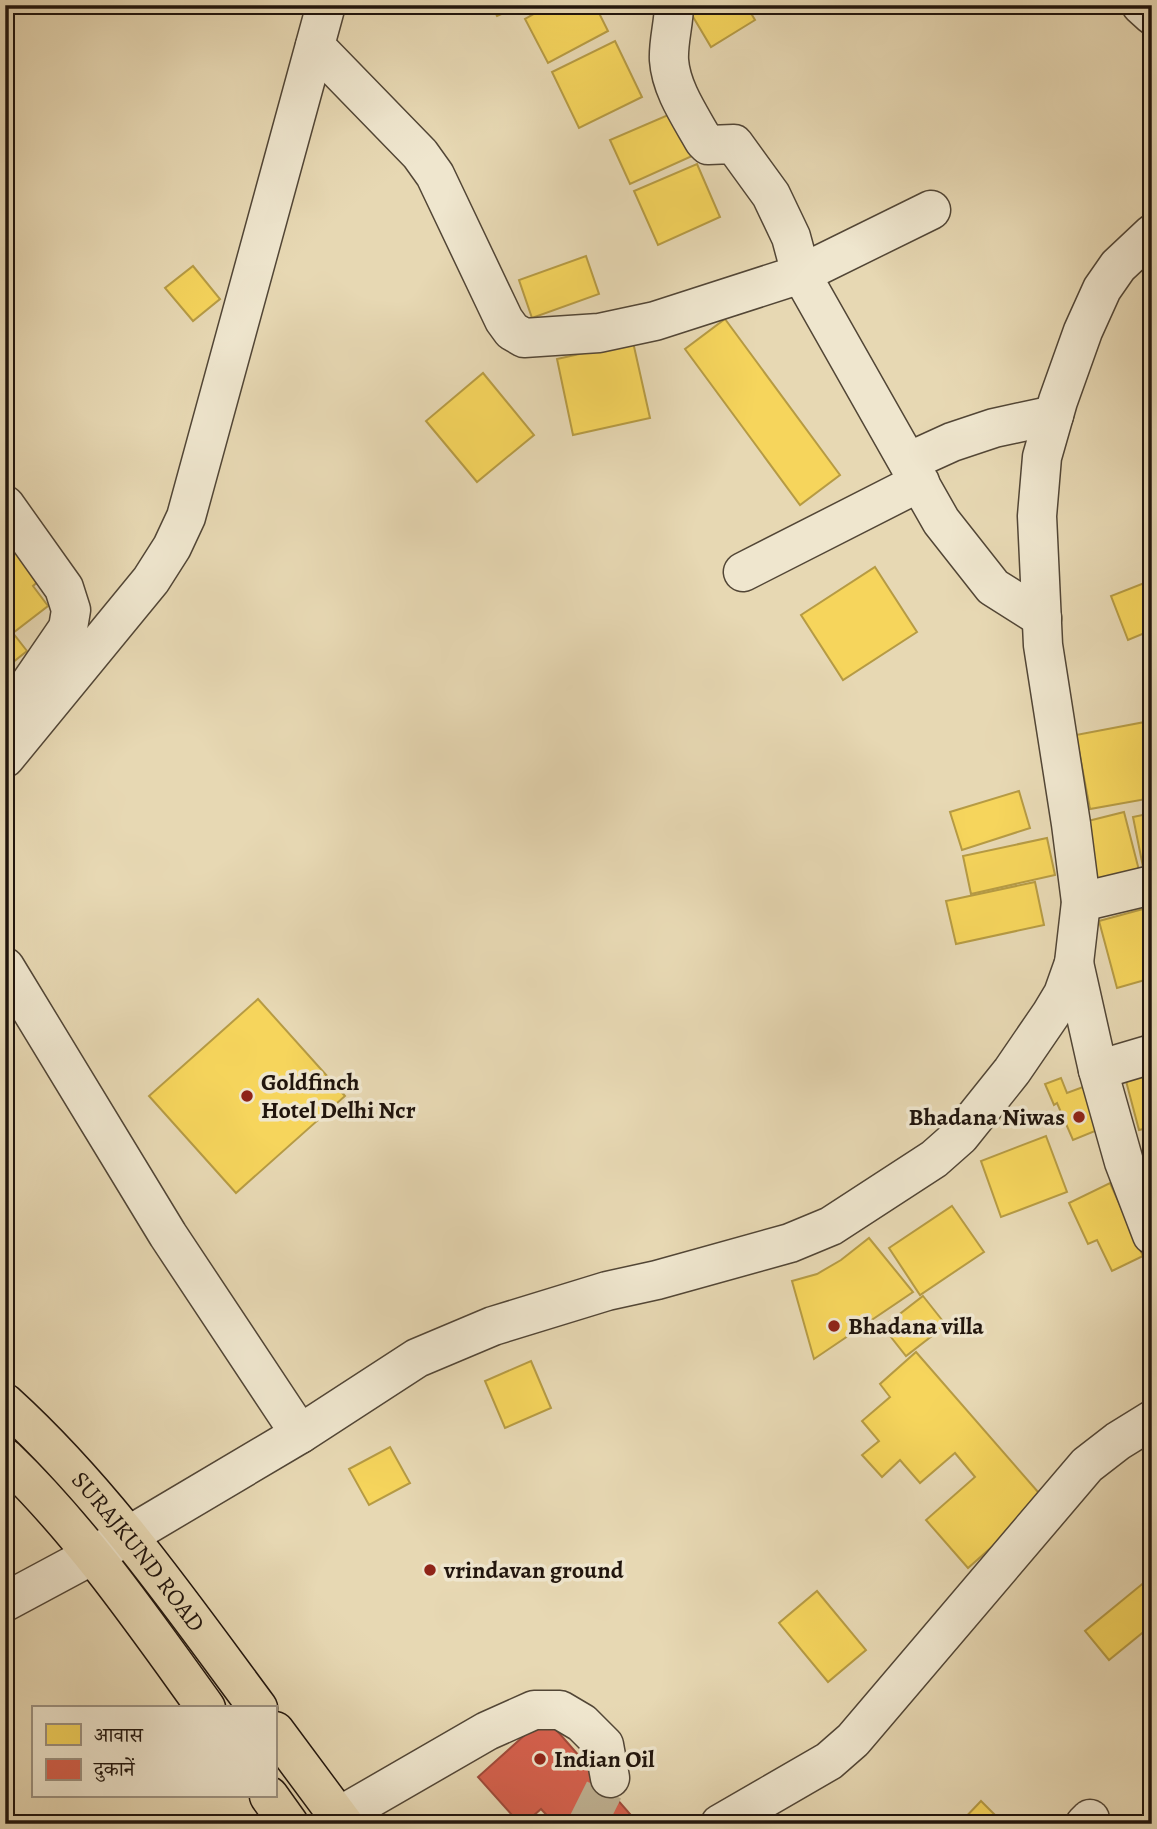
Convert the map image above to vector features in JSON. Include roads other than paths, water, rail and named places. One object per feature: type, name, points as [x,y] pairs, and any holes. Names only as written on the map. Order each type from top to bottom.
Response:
[{"type":"main road","name":"SURAJKUND ROAD","points":[[5,1403],[70,1469],[128,1536],[256,1706]]},
{"type":"main road","name":"SURAJKUND ROAD","points":[[5,1458],[93,1554],[205,1706]]},
{"type":"main road","points":[[276,1732],[341,1820]]},
{"type":"main road","points":[[270,1798],[289,1824]]},
{"type":"street","points":[[5,758],[151,580],[172,547],[186,517],[326,5]]},
{"type":"street","points":[[674,5],[669,59],[677,92],[704,141],[708,145],[734,144],[771,195],[791,237],[801,274],[941,521],[993,587],[1042,618]]},
{"type":"street","points":[[1141,5],[1152,15]]},
{"type":"street","points":[[315,46],[420,154],[435,175],[504,320],[512,331],[524,338],[598,333],[655,321],[801,274],[931,210]]},
{"type":"street","points":[[5,1602],[128,1536],[300,1434],[417,1358],[493,1326],[607,1291],[790,1243],[831,1226],[934,1159],[960,1136],[1012,1071],[1051,1014],[1063,994],[1074,963],[1081,902],[1043,645],[1037,516],[1042,457],[1083,331],[1102,289],[1118,266],[1152,234]]},
{"type":"street","points":[[743,572],[914,472],[952,442],[994,428],[1054,415]]},
{"type":"street","points":[[5,505],[64,589],[71,610],[68,628],[5,720]]},
{"type":"street","points":[[1081,902],[1152,885]]},
{"type":"street","points":[[1074,963],[1098,1070],[1124,1162],[1152,1235]]},
{"type":"street","points":[[5,967],[168,1235],[300,1434]]},
{"type":"street","points":[[1098,1070],[1152,1054]]},
{"type":"street","points":[[720,1824],[829,1761],[853,1740],[1087,1465],[1152,1420]]},
{"type":"street","points":[[341,1820],[487,1731],[534,1710],[560,1710],[582,1723],[604,1745],[610,1779]]},
{"type":"tunnel","points":[[587,1824],[610,1778]]},
{"type":"place","name":"Goldfinch Hotel Delhi Ncr","points":[[247,1096]]},
{"type":"place","name":"Bhadana Niwas","points":[[1079,1117]]},
{"type":"place","name":"Bhadana villa","points":[[834,1326]]},
{"type":"place","name":"vrindavan ground","points":[[430,1570]]},
{"type":"place","name":"Indian Oil","points":[[540,1759]]}]
